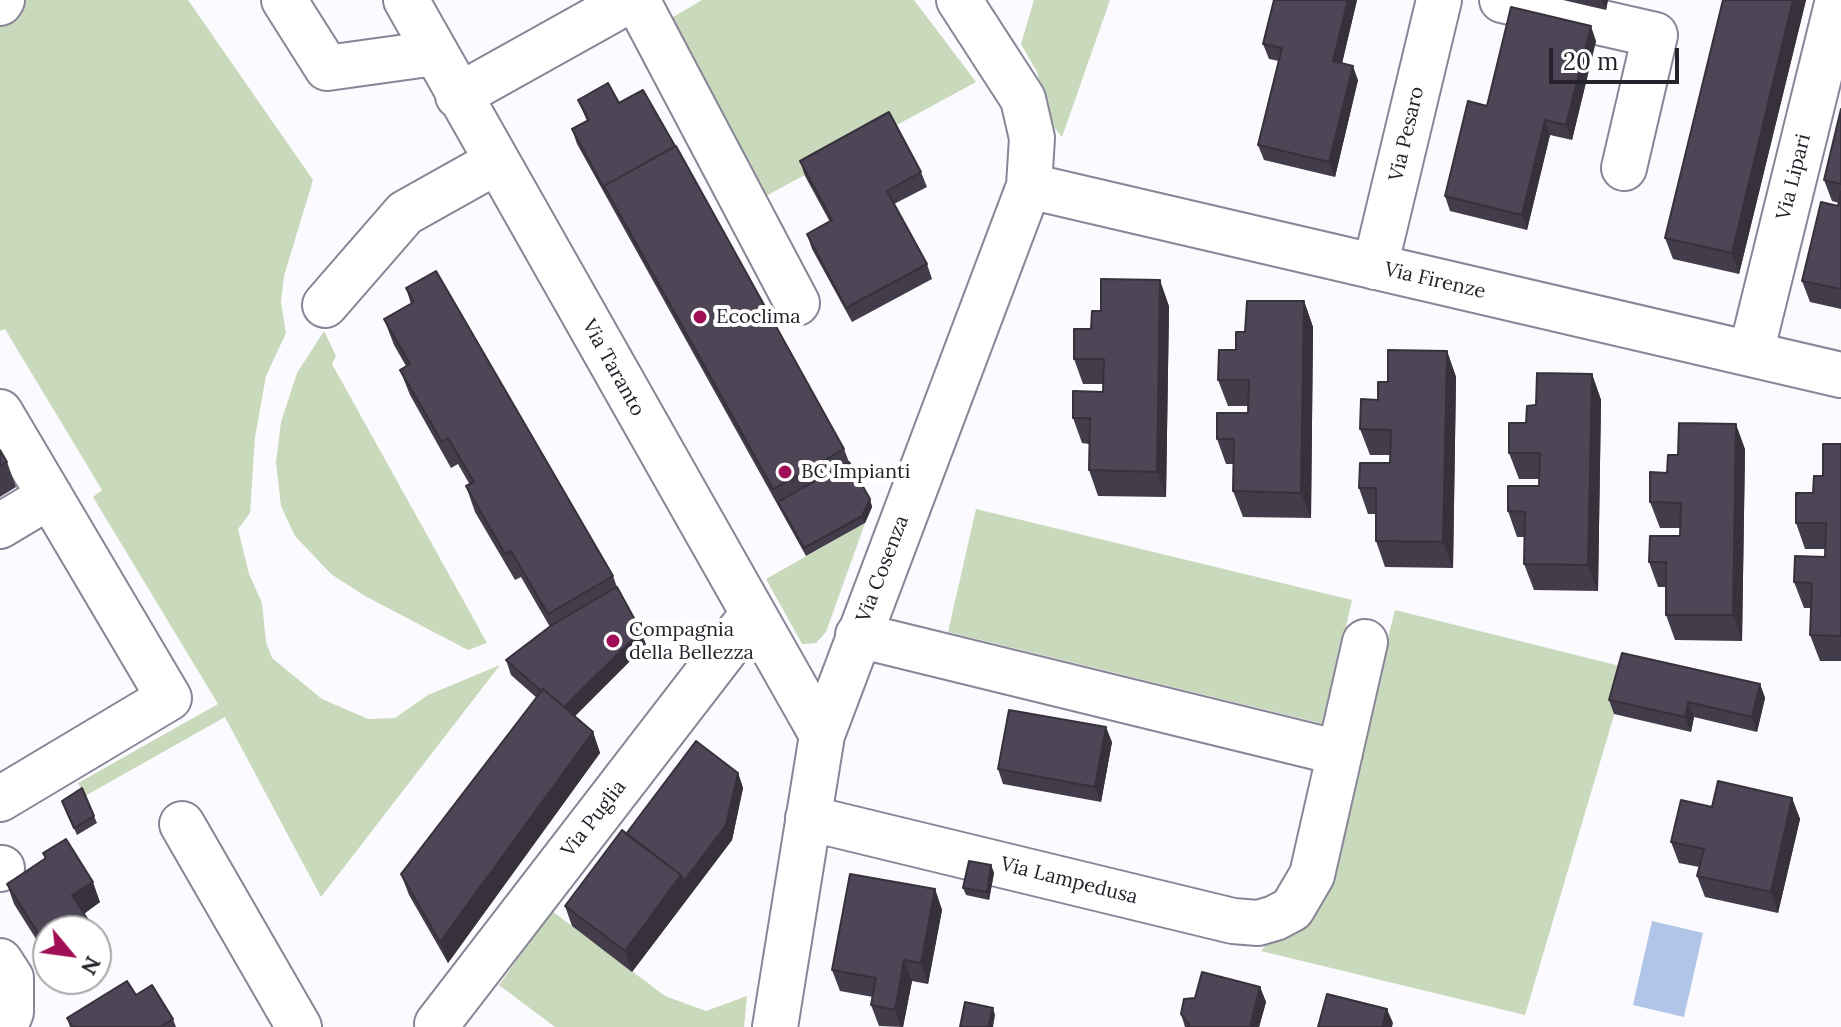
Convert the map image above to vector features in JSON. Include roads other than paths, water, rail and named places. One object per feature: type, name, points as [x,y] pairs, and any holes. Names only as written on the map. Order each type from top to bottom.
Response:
[{"type":"street","points":[[284,0],[327,68],[435,53]]},
{"type":"street","name":"Via Taranto","points":[[406,0],[822,735]]},
{"type":"street","points":[[458,96],[630,0]]},
{"type":"street","points":[[637,0],[797,303]]},
{"type":"street","name":"Via Cosenza","points":[[775,1027],[822,735],[1029,186],[1032,138],[1023,99],[959,0]]},
{"type":"street","name":"Via Pesaro","points":[[1375,267],[1439,0]]},
{"type":"street","points":[[1502,0],[1655,35],[1624,168]]},
{"type":"street","name":"Via Lipari","points":[[1751,353],[1838,0]]},
{"type":"street","points":[[325,305],[405,213],[496,162]]},
{"type":"street","name":"Via Firenze","points":[[1029,186],[1841,375]]},
{"type":"street","points":[[0,412],[169,698],[0,799]]},
{"type":"street","points":[[0,526],[50,496]]},
{"type":"street","name":"Via Puglia","points":[[437,1024],[752,615]]},
{"type":"street","points":[[858,635],[1340,753]]},
{"type":"street","name":"Via Lampedusa","points":[[808,818],[1233,921],[1258,923],[1292,909],[1312,875],[1365,642]]},
{"type":"street","points":[[182,824],[299,1027]]},
{"type":"street","points":[[0,961],[11,978],[11,1012],[5,1027]]},
{"type":"water","points":[[1652,921],[1703,933],[1684,1017],[1633,1005]]},
{"type":"place","name":"Ecoclima","points":[[700,317]]},
{"type":"place","name":"BC Impianti","points":[[785,472]]},
{"type":"place","name":"Compagnia della Bellezza","points":[[613,641]]}]
